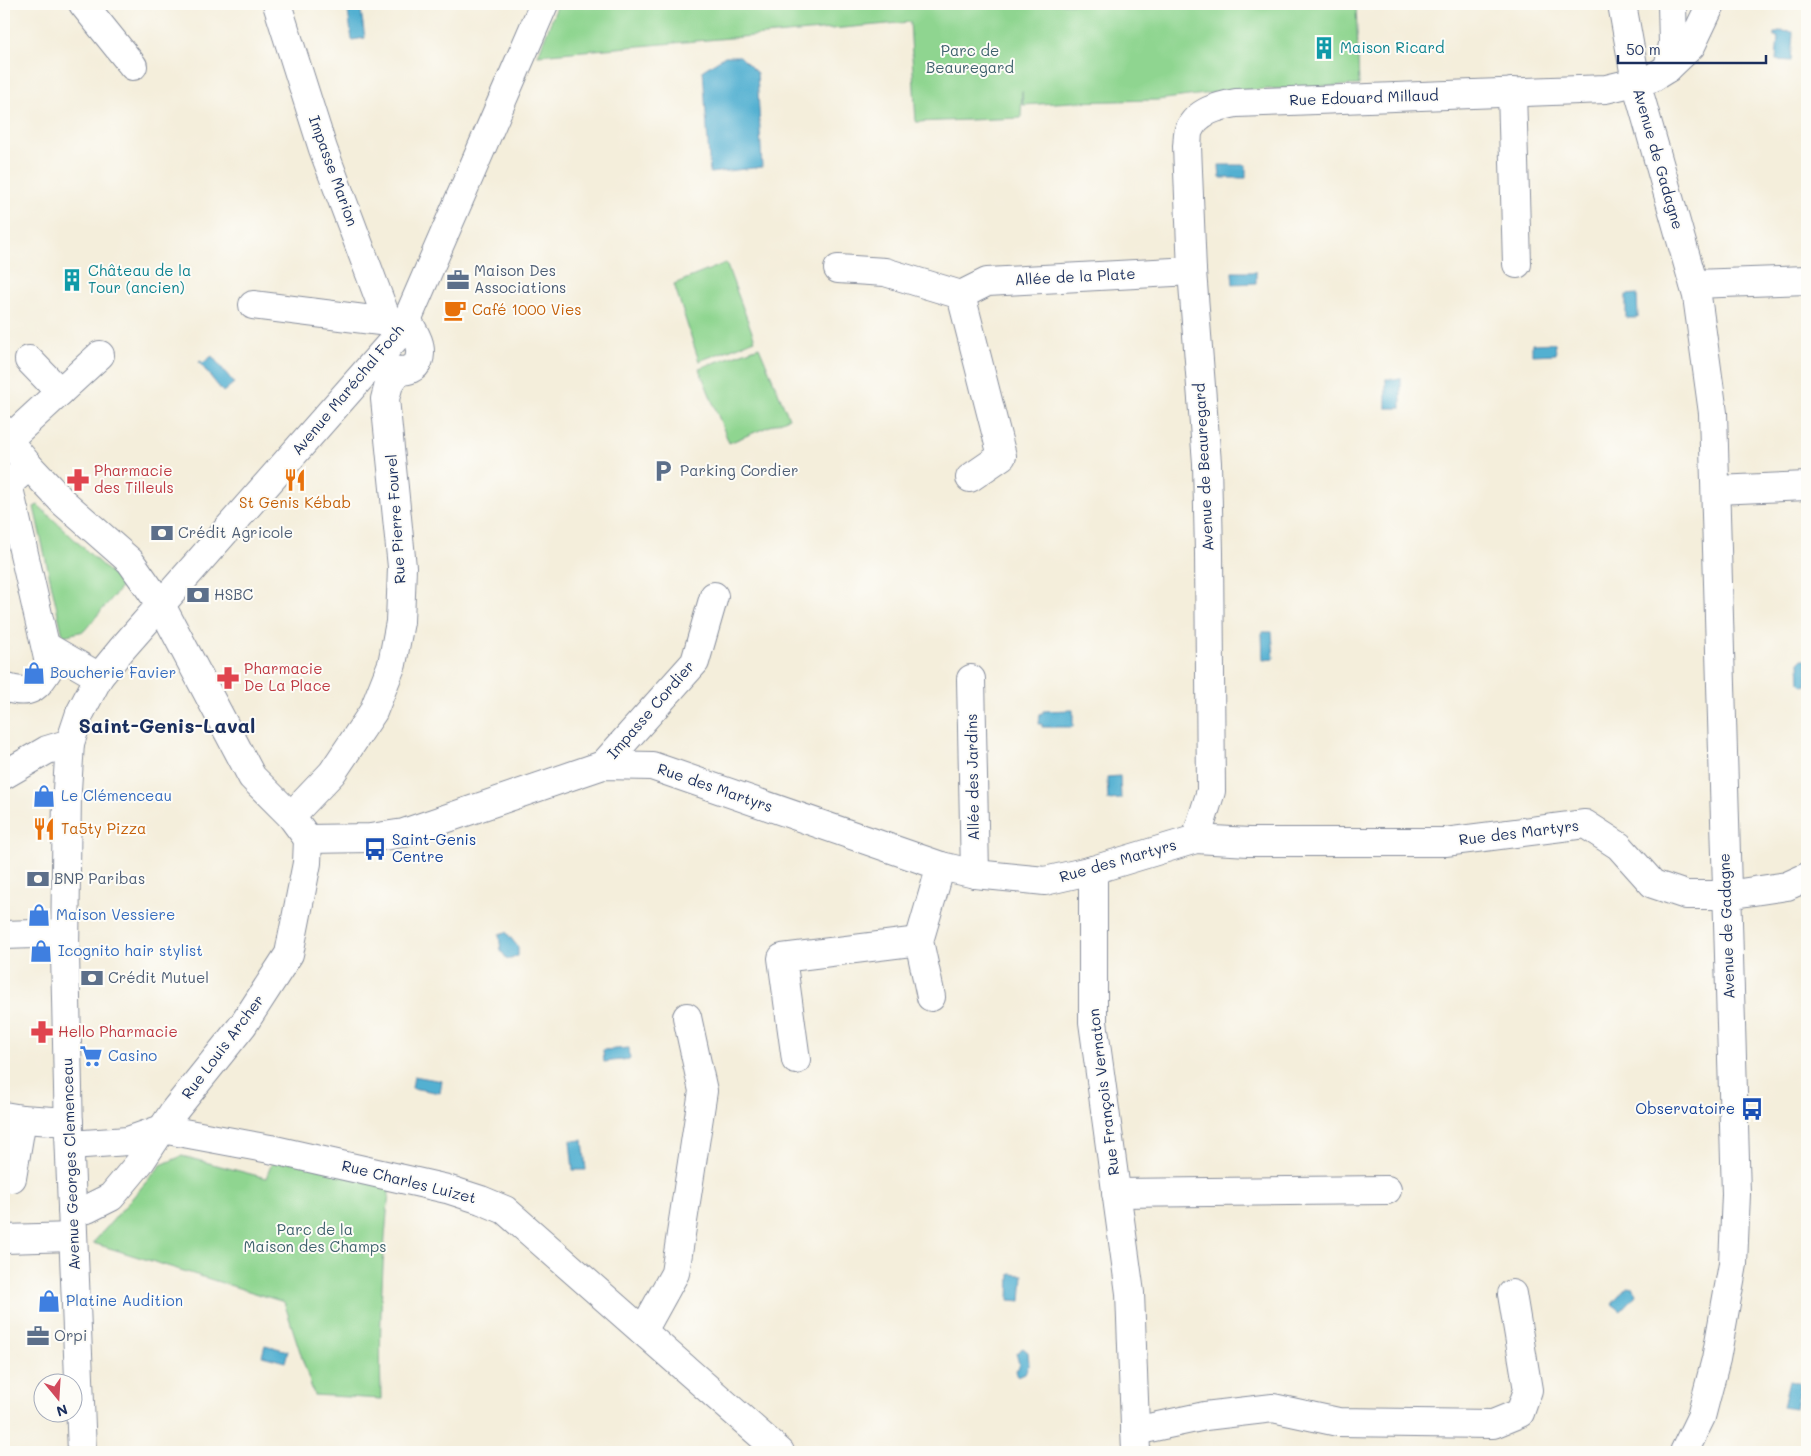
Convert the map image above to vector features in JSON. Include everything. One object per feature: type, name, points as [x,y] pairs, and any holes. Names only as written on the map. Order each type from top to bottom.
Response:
[{"type":"street","points":[[83,4],[134,66]]},
{"type":"street","name":"Impasse Marion","points":[[277,4],[323,149],[398,325]]},
{"type":"street","name":"Avenue Maréchal Foch","points":[[161,605],[386,367],[398,325],[544,4]]},
{"type":"street","name":"Avenue de Gadagne","points":[[1622,4],[1636,82],[1698,296],[1713,413],[1736,1194],[1733,1264],[1716,1359],[1701,1417],[1684,1452]]},
{"type":"street","points":[[1668,68],[1673,44],[1672,4]]},
{"type":"street","name":"Rue Edouard Millaud","points":[[1216,107],[1236,103],[1606,88],[1636,82],[1652,78],[1668,68],[1691,46],[1711,4]]},
{"type":"street","points":[[1512,92],[1517,264]]},
{"type":"street","name":"Avenue de Beauregard","points":[[1196,839],[1211,791],[1207,463],[1192,270],[1187,146],[1189,130],[1198,118],[1216,107]]},
{"type":"street","points":[[838,269],[885,272],[961,295],[1002,456],[970,478]]},
{"type":"street","name":"Allée de la Plate","points":[[961,295],[987,282],[1192,270]]},
{"type":"street","points":[[1694,284],[1807,280]]},
{"type":"street","points":[[253,305],[398,325]]},
{"type":"street","points":[[100,355],[60,392],[6,434],[29,466],[64,503],[130,561],[161,605],[252,777],[290,816],[308,839]]},
{"type":"street","points":[[28,360],[60,392]]},
{"type":"street","name":"Rue Pierre Fourel","points":[[290,816],[332,773],[348,750],[373,712],[392,664],[400,622],[402,567],[385,399],[389,384],[386,367]]},
{"type":"street","points":[[4,687],[18,692],[38,685],[50,667],[47,647],[8,484],[29,466]]},
{"type":"street","points":[[1716,490],[1807,486]]},
{"type":"street","name":"Impasse Cordier","points":[[603,765],[695,662],[714,596]]},
{"type":"street","name":"Avenue Georges Clemenceau","points":[[82,1452],[69,1133],[65,933],[67,790],[70,743],[80,713],[99,677],[161,605]]},
{"type":"street","points":[[47,647],[99,677]]},
{"type":"street","name":"Allée des Jardins","points":[[971,680],[976,874]]},
{"type":"street","points":[[4,775],[47,750],[70,743]]},
{"type":"street","name":"Rue des Martyrs","points":[[308,839],[370,838],[404,833],[603,765],[652,766],[940,866],[976,874],[1045,881],[1093,870],[1196,839],[1249,842],[1445,842],[1585,824],[1620,846],[1654,884],[1686,895],[1726,895],[1787,886],[1807,878]]},
{"type":"street","name":"Rue Louis Archer","points":[[72,1210],[87,1209],[111,1197],[141,1161],[162,1129],[243,1025],[289,954],[307,863],[308,839]]},
{"type":"street","points":[[931,997],[919,941],[940,866]]},
{"type":"street","name":"Rue François Vernaton","points":[[1093,870],[1093,1022],[1130,1293],[1136,1442]]},
{"type":"street","points":[[4,936],[65,933]]},
{"type":"street","points":[[796,1060],[782,958],[919,941]]},
{"type":"street","points":[[643,1331],[675,1274],[703,1091],[687,1017]]},
{"type":"street","points":[[4,1177],[12,1178],[13,1117]]},
{"type":"street","name":"Rue Charles Luizet","points":[[13,1117],[69,1133],[128,1141],[162,1129],[270,1149],[447,1189],[489,1203],[505,1210],[780,1452]]},
{"type":"street","name":"Rue François Vernaton","points":[[1116,1193],[1387,1190]]},
{"type":"street","points":[[4,1239],[73,1237]]},
{"type":"street","points":[[1136,1442],[1205,1416],[1273,1408],[1338,1422],[1493,1424],[1520,1413],[1528,1390],[1512,1294]]},
{"type":"street","name":"Avenue de Gadagne","points":[[1671,1452],[1716,1359]]},
{"type":"green space","name":"Parc de Beauregard","points":[[558,4],[1356,4],[1359,85],[1228,91],[1157,100],[1023,105],[1022,91],[1021,118],[916,122],[910,22],[538,55]]},
{"type":"green space","points":[[726,263],[755,340],[699,361],[674,284]]},
{"type":"green space","points":[[759,347],[789,418],[729,443],[699,368]]},
{"type":"green space","points":[[38,505],[123,585],[84,631],[63,636],[34,507]]},
{"type":"green space","name":"Parc de la Maison des Champs","points":[[182,1156],[266,1178],[274,1158],[390,1184],[382,1291],[381,1399],[314,1395],[284,1302],[93,1243],[161,1165]]},
{"type":"water","points":[[347,4],[360,4],[365,38],[352,40]]},
{"type":"water","points":[[1778,31],[1793,32],[1791,61],[1776,60],[1778,37],[1774,37],[1774,33],[1778,33]]},
{"type":"water","points":[[725,56],[740,56],[757,73],[762,167],[710,173],[703,70]]},
{"type":"water","points":[[1219,165],[1246,165],[1246,178],[1220,178]]},
{"type":"water","points":[[1232,272],[1256,272],[1256,283],[1233,284]]},
{"type":"water","points":[[1637,294],[1638,318],[1626,318],[1626,295]]},
{"type":"water","points":[[1555,343],[1556,354],[1532,355],[1532,344]]},
{"type":"water","points":[[212,356],[234,383],[223,392],[199,362],[203,363]]},
{"type":"water","points":[[1386,379],[1401,379],[1401,408],[1386,408]]},
{"type":"water","points":[[1262,632],[1272,632],[1274,659],[1263,660]]},
{"type":"water","points":[[1802,659],[1807,659],[1807,685],[1803,686],[1800,683],[1799,662]]},
{"type":"water","points":[[1073,710],[1073,727],[1042,727],[1042,724],[1039,724],[1040,714],[1043,714],[1043,711]]},
{"type":"water","points":[[1120,776],[1121,799],[1108,800],[1107,777]]},
{"type":"water","points":[[506,932],[518,947],[518,956],[511,959],[507,959],[501,951],[499,934]]},
{"type":"water","points":[[629,1048],[630,1059],[604,1062],[603,1050]]},
{"type":"water","points":[[414,1076],[442,1081],[440,1093],[412,1088]]},
{"type":"water","points":[[583,1140],[586,1170],[573,1170],[570,1141]]},
{"type":"water","points":[[1010,1274],[1023,1275],[1021,1301],[1009,1300]]},
{"type":"water","points":[[1627,1287],[1634,1288],[1636,1295],[1621,1311],[1612,1304]]},
{"type":"water","points":[[265,1345],[288,1351],[285,1362],[262,1356]]},
{"type":"water","points":[[1023,1348],[1028,1352],[1029,1364],[1025,1373],[1018,1376],[1016,1371],[1019,1364],[1016,1353]]},
{"type":"water","points":[[1789,1381],[1800,1383],[1795,1409],[1783,1407]]},
{"type":"place","name":"Maison Ricard","points":[[1324,48]]},
{"type":"place","name":"Château de la Tour (ancien)","points":[[72,280]]},
{"type":"place","name":"Maison Des Associations","points":[[458,280]]},
{"type":"place","name":"Café 1000 Vies","points":[[455,310]]},
{"type":"place","name":"Parking Cordier","points":[[663,471]]},
{"type":"place","name":"Pharmacie des Tilleuls","points":[[78,480]]},
{"type":"place","name":"St Genis Kébab","points":[[295,480]]},
{"type":"place","name":"Crédit Agricole","points":[[162,533]]},
{"type":"place","name":"HSBC","points":[[198,595]]},
{"type":"place","name":"Boucherie Favier","points":[[34,673]]},
{"type":"place","name":"Pharmacie De La Place","points":[[228,678]]},
{"type":"place","name":"Le Clémenceau","points":[[44,796]]},
{"type":"place","name":"Ta5ty Pizza","points":[[44,829]]},
{"type":"place","name":"Saint-Genis Centre","points":[[375,849]]},
{"type":"place","name":"BNP Paribas","points":[[38,879]]},
{"type":"place","name":"Maison Vessiere","points":[[39,915]]},
{"type":"place","name":"Icognito hair stylist","points":[[41,951]]},
{"type":"place","name":"Crédit Mutuel","points":[[92,978]]},
{"type":"place","name":"Hello Pharmacie","points":[[42,1032]]},
{"type":"place","name":"Casino","points":[[91,1056]]},
{"type":"place","name":"Observatoire","points":[[1752,1109]]},
{"type":"place","name":"Platine Audition","points":[[49,1301]]},
{"type":"place","name":"Orpi","points":[[38,1336]]},
{"type":"district","name":"Saint-Genis-Laval","points":[[167,726]]}]
